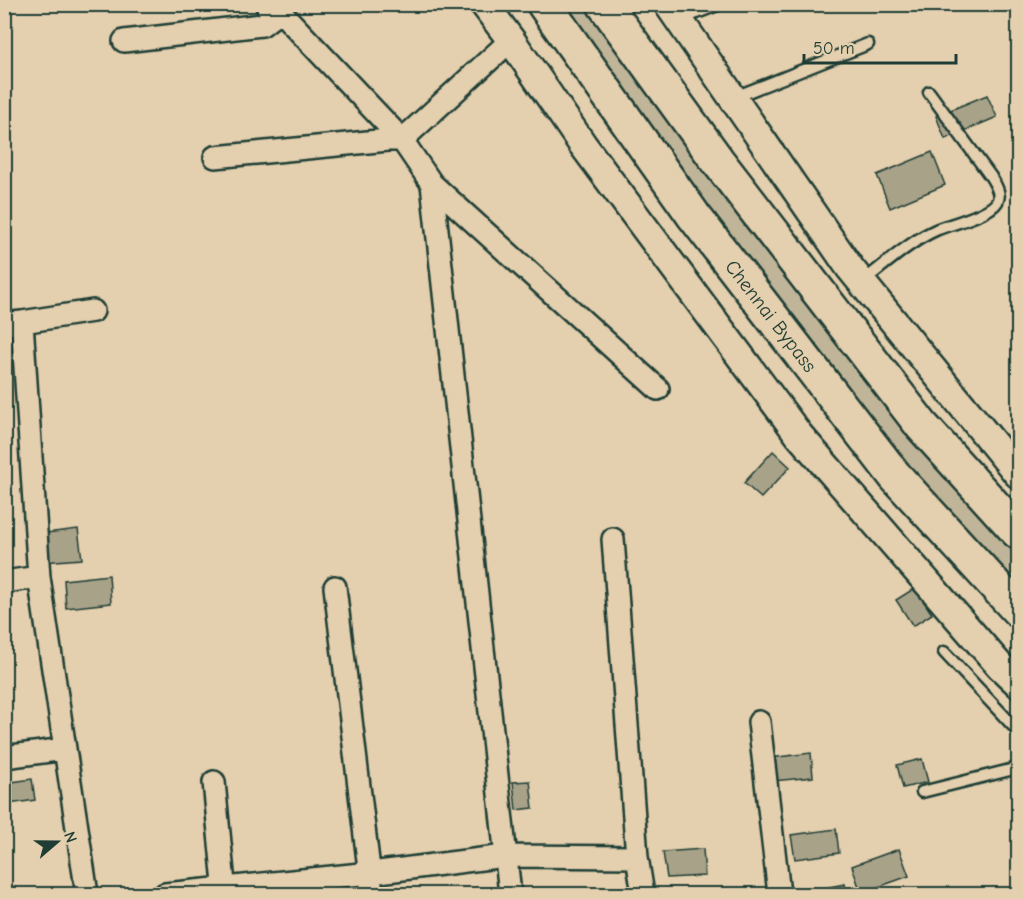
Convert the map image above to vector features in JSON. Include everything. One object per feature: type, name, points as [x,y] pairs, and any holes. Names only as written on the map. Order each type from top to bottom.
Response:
[{"type":"highway","name":"Chennai Bypass","points":[[544,4],[694,216],[888,467],[1018,610]]},
{"type":"highway","points":[[604,4],[717,160],[922,426],[1018,532]]},
{"type":"street","points":[[484,4],[590,154],[799,435],[1000,666],[1018,683]]},
{"type":"street","points":[[124,41],[262,25],[271,18],[270,10],[273,8],[402,140],[432,184],[658,389]]},
{"type":"street","points":[[673,12],[861,283],[1018,474]]},
{"type":"street","points":[[215,157],[402,140],[511,40]]},
{"type":"street","points":[[432,184],[510,894]]},
{"type":"street","points":[[87,894],[39,577],[13,323],[93,311]]},
{"type":"street","points":[[613,539],[637,857],[643,894]]},
{"type":"street","points":[[4,582],[39,577]]},
{"type":"street","points":[[336,587],[372,894]]},
{"type":"street","points":[[759,722],[779,894]]},
{"type":"street","points":[[4,757],[65,749]]},
{"type":"street","points":[[214,782],[224,891]]},
{"type":"street","points":[[165,894],[224,891],[506,856],[637,857]]},
{"type":"lane","points":[[673,12],[720,4]]},
{"type":"lane","points":[[732,98],[868,44]]},
{"type":"lane","points":[[861,283],[922,237],[986,211],[995,206],[999,200],[998,190],[991,177],[929,92]]},
{"type":"lane","points":[[944,652],[1018,730]]},
{"type":"lane","points":[[922,792],[1018,768]]},
{"type":"shaded area","points":[[556,5],[590,5],[919,439],[1018,552],[1018,596],[813,352]]},
{"type":"building","points":[[987,95],[997,117],[945,139],[936,116]]},
{"type":"building","points":[[932,152],[945,185],[890,208],[877,175]]},
{"type":"building","points":[[773,451],[790,467],[761,498],[744,483]]},
{"type":"building","points":[[78,529],[82,559],[42,562],[38,534]]},
{"type":"building","points":[[109,575],[111,603],[66,608],[64,580]]},
{"type":"building","points":[[915,588],[932,614],[913,626],[896,600]]},
{"type":"building","points":[[811,753],[813,777],[773,781],[770,758]]},
{"type":"building","points":[[922,759],[928,782],[903,788],[897,765]]},
{"type":"building","points":[[32,779],[35,800],[9,804],[5,783]]},
{"type":"building","points":[[530,781],[533,808],[516,810],[513,782]]},
{"type":"building","points":[[836,829],[839,853],[795,859],[791,835]]},
{"type":"building","points":[[703,849],[705,876],[667,878],[663,852]]},
{"type":"building","points":[[899,849],[909,876],[861,893],[852,866]]},
{"type":"building","points":[[845,884],[847,894],[804,894],[803,892]]}]
